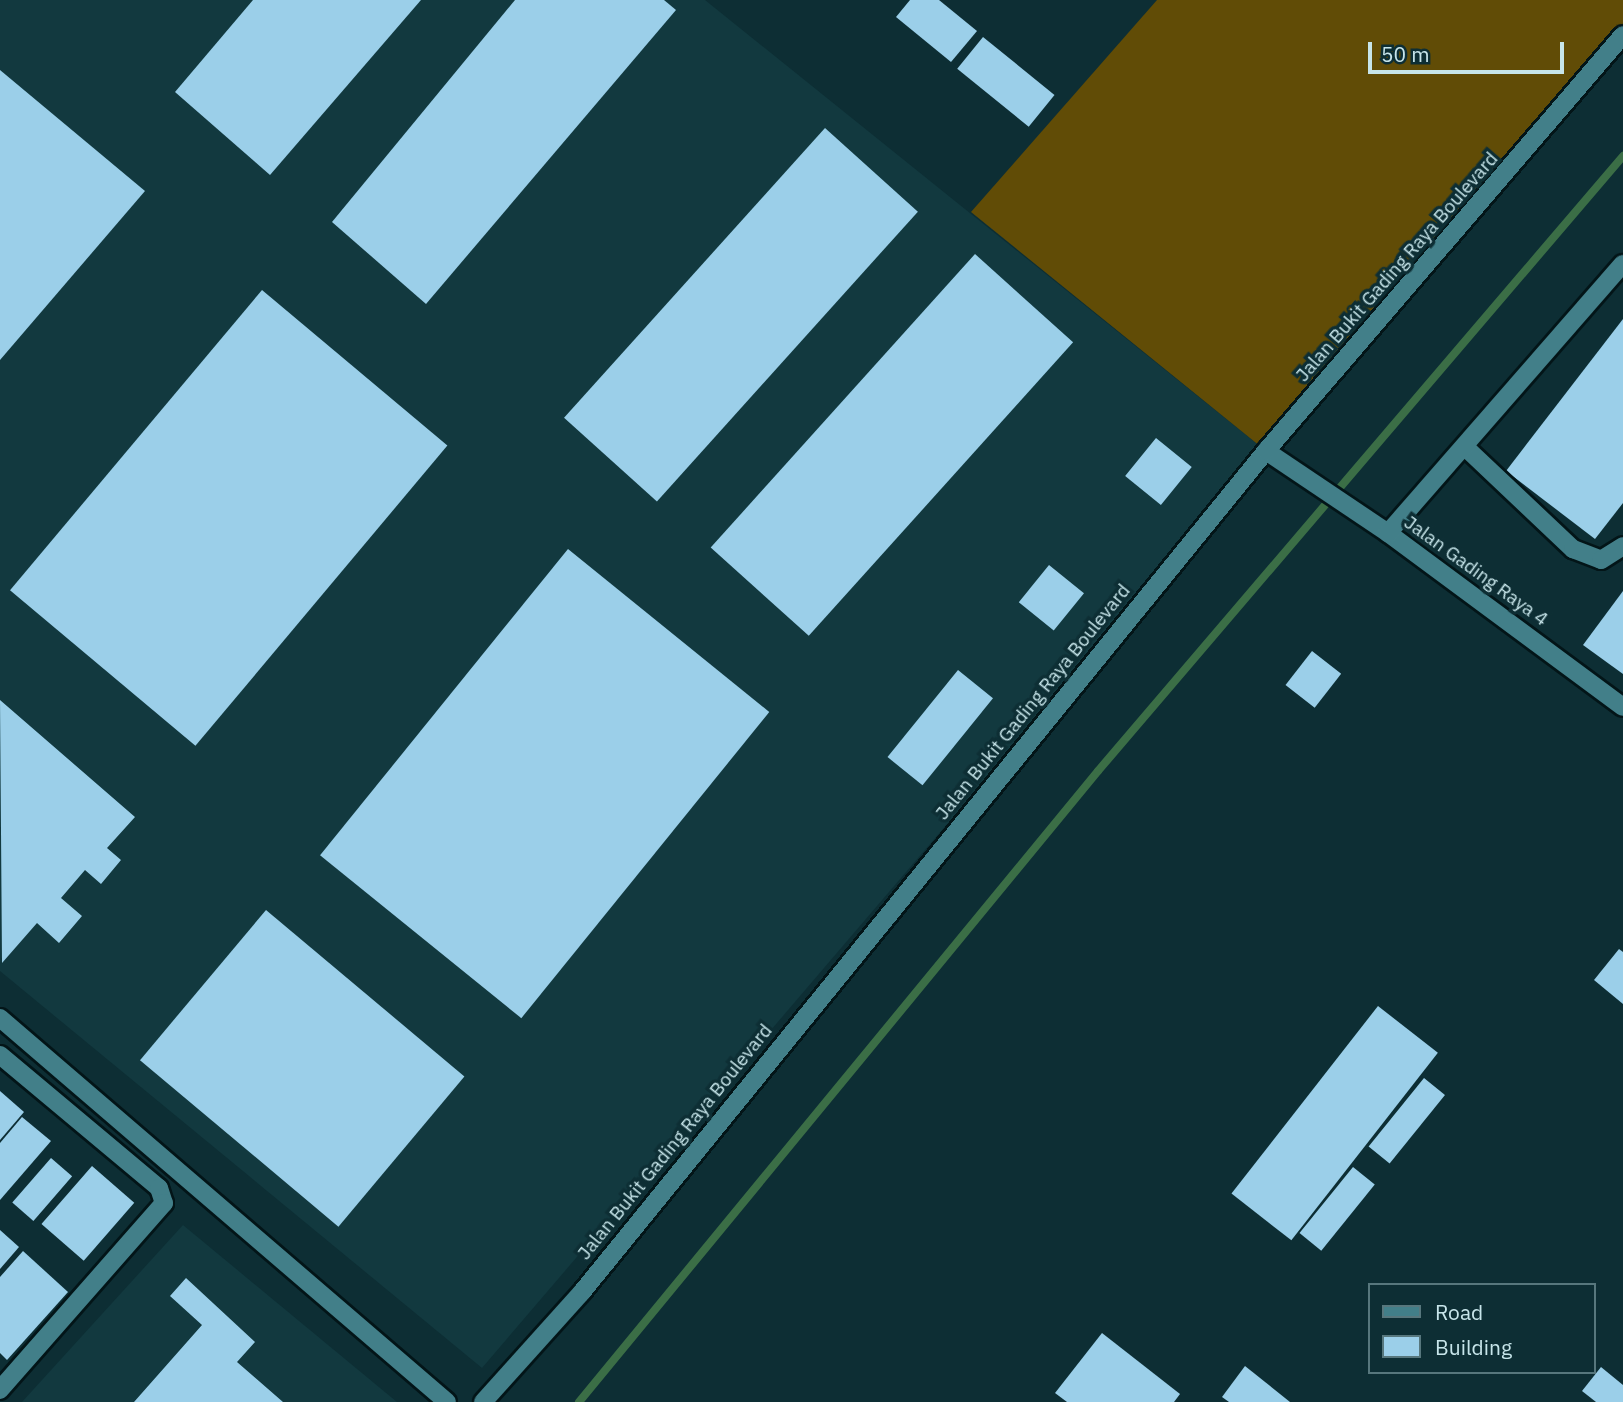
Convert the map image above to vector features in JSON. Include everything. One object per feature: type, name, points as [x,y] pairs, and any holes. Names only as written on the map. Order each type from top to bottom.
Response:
[{"type":"street","name":"Jalan Bukit Gading Raya Boulevard","points":[[483,1402],[582,1292],[1266,451],[1623,35]]},
{"type":"street","points":[[1388,533],[1623,264]]},
{"type":"street","points":[[1465,447],[1573,548],[1601,561],[1623,546]]},
{"type":"street","name":"Jalan Gading Raya 4","points":[[1266,451],[1388,533],[1623,707]]},
{"type":"street","points":[[0,1018],[447,1402]]},
{"type":"street","points":[[0,1055],[159,1188],[164,1203],[0,1390]]},
{"type":"shaded area","points":[[0,0],[705,0],[1266,451],[482,1368],[0,971]]},
{"type":"shaded area","points":[[1157,0],[1623,0],[1623,34],[1266,451],[971,212]]},
{"type":"shaded area","points":[[183,1225],[397,1402],[22,1402]]},
{"type":"building","points":[[253,0],[421,0],[270,175],[175,92]]},
{"type":"building","points":[[515,0],[664,0],[676,10],[426,304],[332,222]]},
{"type":"building","points":[[910,0],[939,0],[977,31],[951,62],[896,17]]},
{"type":"building","points":[[983,37],[1054,95],[1029,127],[957,69]]},
{"type":"building","points":[[0,70],[145,191],[0,360]]},
{"type":"building","points":[[825,128],[918,212],[657,501],[564,418]]},
{"type":"building","points":[[975,254],[1073,342],[809,636],[711,548]]},
{"type":"building","points":[[262,290],[447,446],[195,746],[10,590]]},
{"type":"building","points":[[1623,319],[1623,503],[1595,539],[1506,471]]},
{"type":"building","points":[[1156,438],[1192,467],[1161,505],[1125,476]]},
{"type":"building","points":[[568,549],[769,712],[521,1018],[320,855]]},
{"type":"building","points":[[1049,565],[1084,593],[1054,631],[1019,602]]},
{"type":"building","points":[[1623,591],[1623,674],[1583,645]]},
{"type":"building","points":[[1312,651],[1341,674],[1315,708],[1286,685]]},
{"type":"building","points":[[958,670],[993,698],[922,785],[888,757]]},
{"type":"building","points":[[0,700],[135,817],[107,848],[121,860],[101,884],[85,870],[61,898],[82,916],[59,943],[37,923],[2,963]]},
{"type":"building","points":[[266,910],[464,1076],[338,1227],[140,1060]]},
{"type":"building","points":[[1619,949],[1623,952],[1623,1004],[1594,980]]},
{"type":"building","points":[[1378,1006],[1438,1053],[1291,1240],[1231,1194]]},
{"type":"building","points":[[1424,1078],[1445,1095],[1390,1163],[1369,1146]]},
{"type":"building","points":[[0,1091],[24,1112],[0,1140]]},
{"type":"building","points":[[22,1117],[51,1141],[0,1200],[0,1143]]},
{"type":"building","points":[[51,1158],[72,1176],[33,1221],[12,1203]]},
{"type":"building","points":[[92,1166],[134,1203],[84,1261],[41,1224]]},
{"type":"building","points":[[1353,1167],[1375,1185],[1321,1251],[1300,1233]]},
{"type":"building","points":[[0,1230],[19,1247],[0,1269]]},
{"type":"building","points":[[23,1251],[68,1292],[7,1360],[0,1353],[0,1277]]},
{"type":"building","points":[[186,1278],[255,1342],[237,1362],[283,1402],[134,1402],[202,1325],[170,1296]]},
{"type":"building","points":[[1102,1333],[1180,1394],[1174,1402],[1067,1402],[1055,1393]]},
{"type":"building","points":[[1245,1366],[1290,1402],[1229,1402],[1222,1397]]},
{"type":"building","points":[[1601,1367],[1623,1385],[1623,1402],[1596,1402],[1582,1391]]},
{"type":"waterway","points":[[579,1402],[1098,771],[1623,156]]}]
